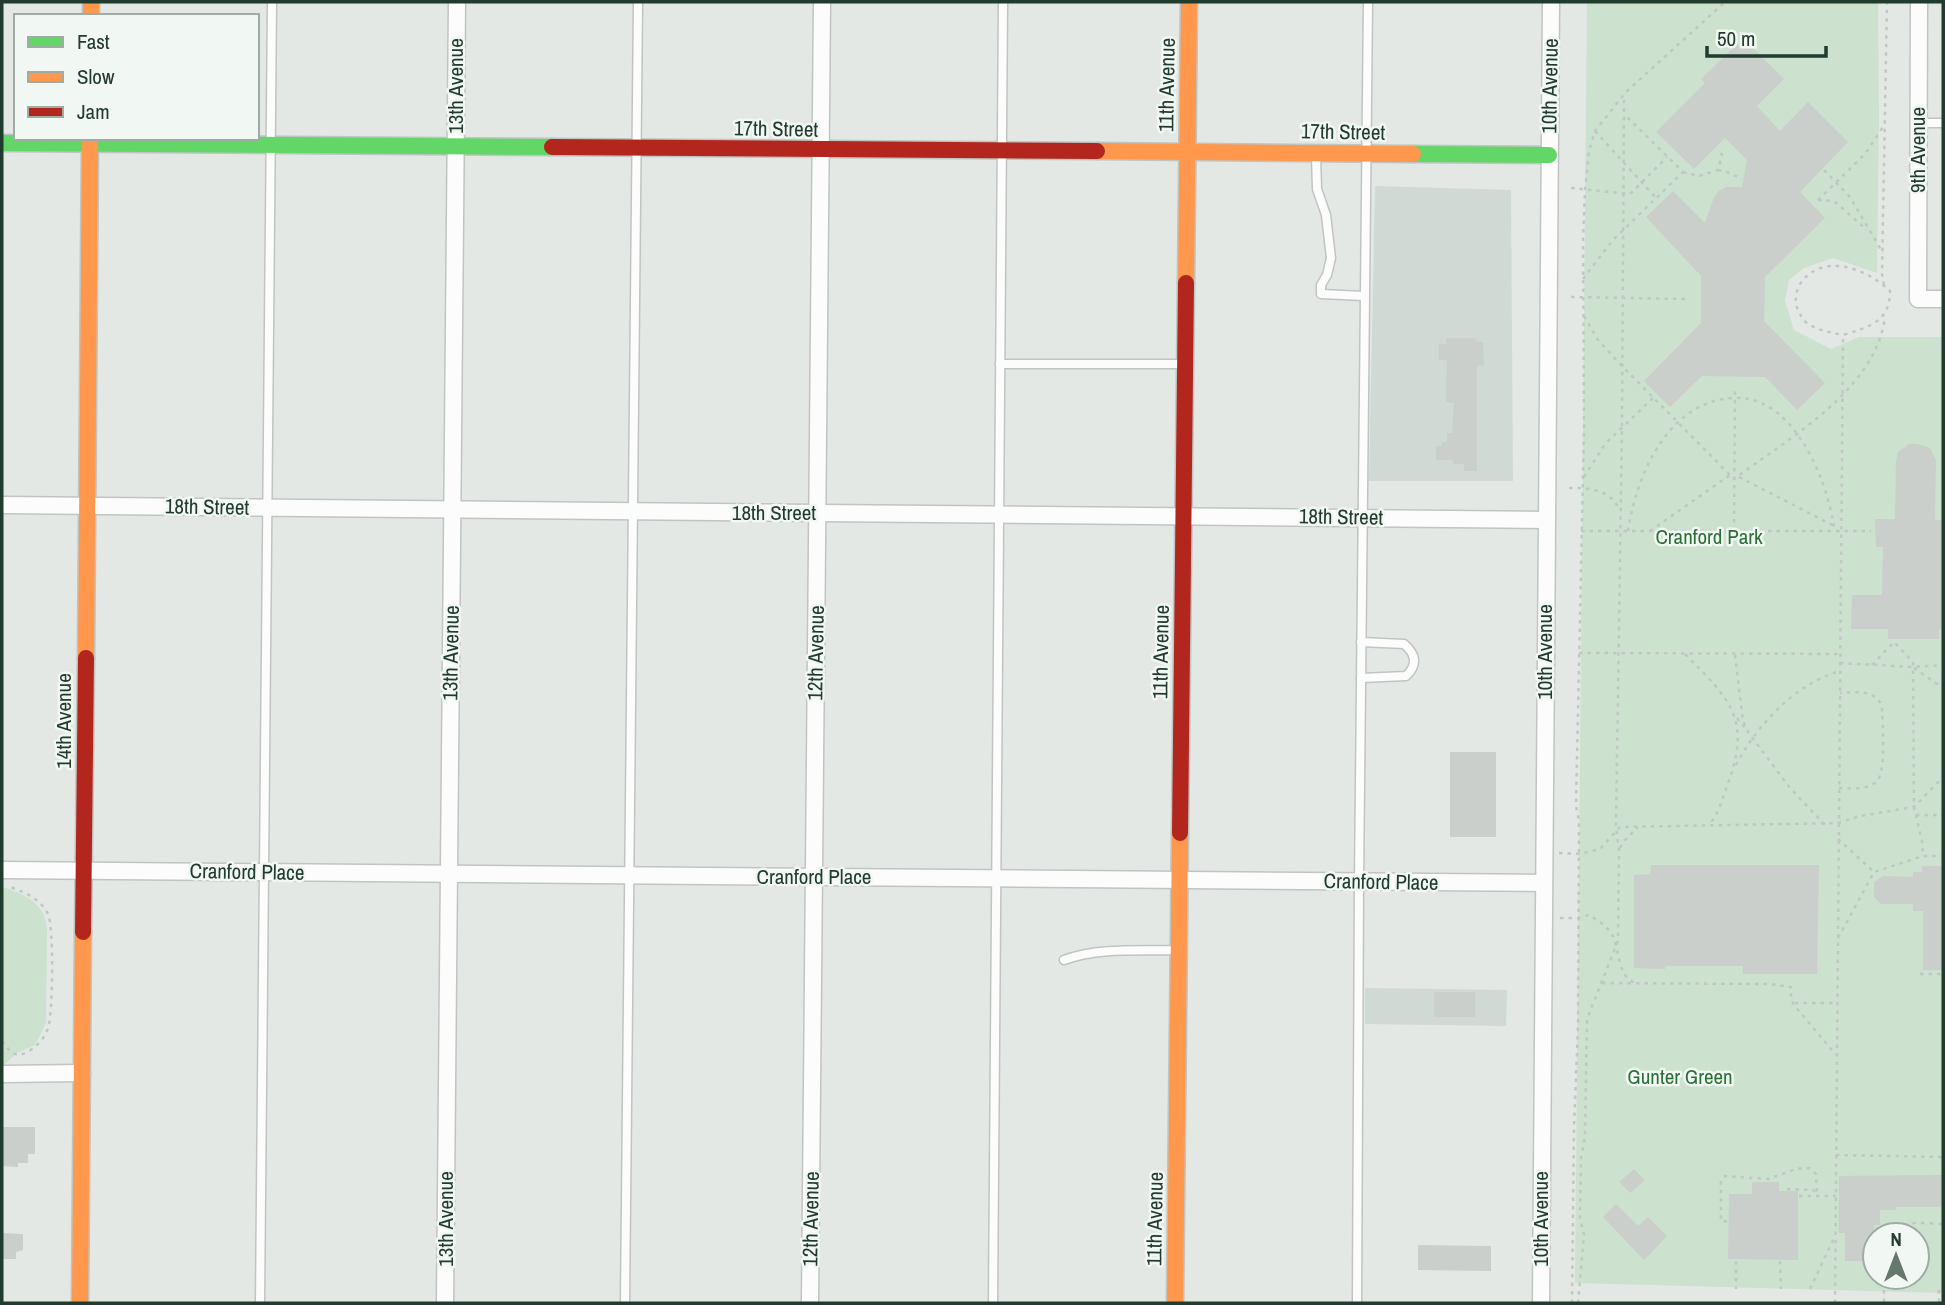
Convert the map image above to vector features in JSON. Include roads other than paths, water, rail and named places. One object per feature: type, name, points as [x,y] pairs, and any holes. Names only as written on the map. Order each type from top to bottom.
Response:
[{"type":"street","name":"13th Avenue","points":[[445,1303],[457,2]]},
{"type":"street","name":"12th Avenue","points":[[810,1303],[822,2]]},
{"type":"street","name":"11th Avenue","points":[[1175,1303],[1189,2]]},
{"type":"street","name":"10th Avenue","points":[[1541,1303],[1551,2]]},
{"type":"street","name":"9th Avenue","points":[[1919,2],[1919,299],[1943,299]]},
{"type":"street","name":"17th Street","points":[[2,144],[90,141],[271,145],[1549,155]]},
{"type":"street","name":"14th Avenue","points":[[80,1303],[90,141]]},
{"type":"street","name":"18th Street","points":[[2,505],[1546,520]]},
{"type":"street","name":"Cranford Place","points":[[2,870],[1544,883]]},
{"type":"street","points":[[2,1074],[82,1073]]},
{"type":"lane","points":[[260,1303],[272,2]]},
{"type":"lane","points":[[625,1303],[638,2]]},
{"type":"lane","points":[[993,1303],[994,879],[1003,2]]},
{"type":"lane","points":[[1357,1303],[1368,2]]},
{"type":"lane","points":[[1917,123],[1943,123]]},
{"type":"lane","points":[[1316,153],[1317,189],[1326,215],[1331,258],[1327,275],[1321,285],[1321,294],[1364,296]]},
{"type":"lane","points":[[1000,364],[1184,364]]},
{"type":"lane","points":[[1361,678],[1406,676],[1412,671],[1415,662],[1413,651],[1404,643],[1362,642]]},
{"type":"lane","points":[[1064,960],[1098,951],[1179,950]]},
{"type":"park label","name":"Cranford Park","points":[[1709,537]]},
{"type":"park label","name":"Gunter Green","points":[[1680,1077]]}]
